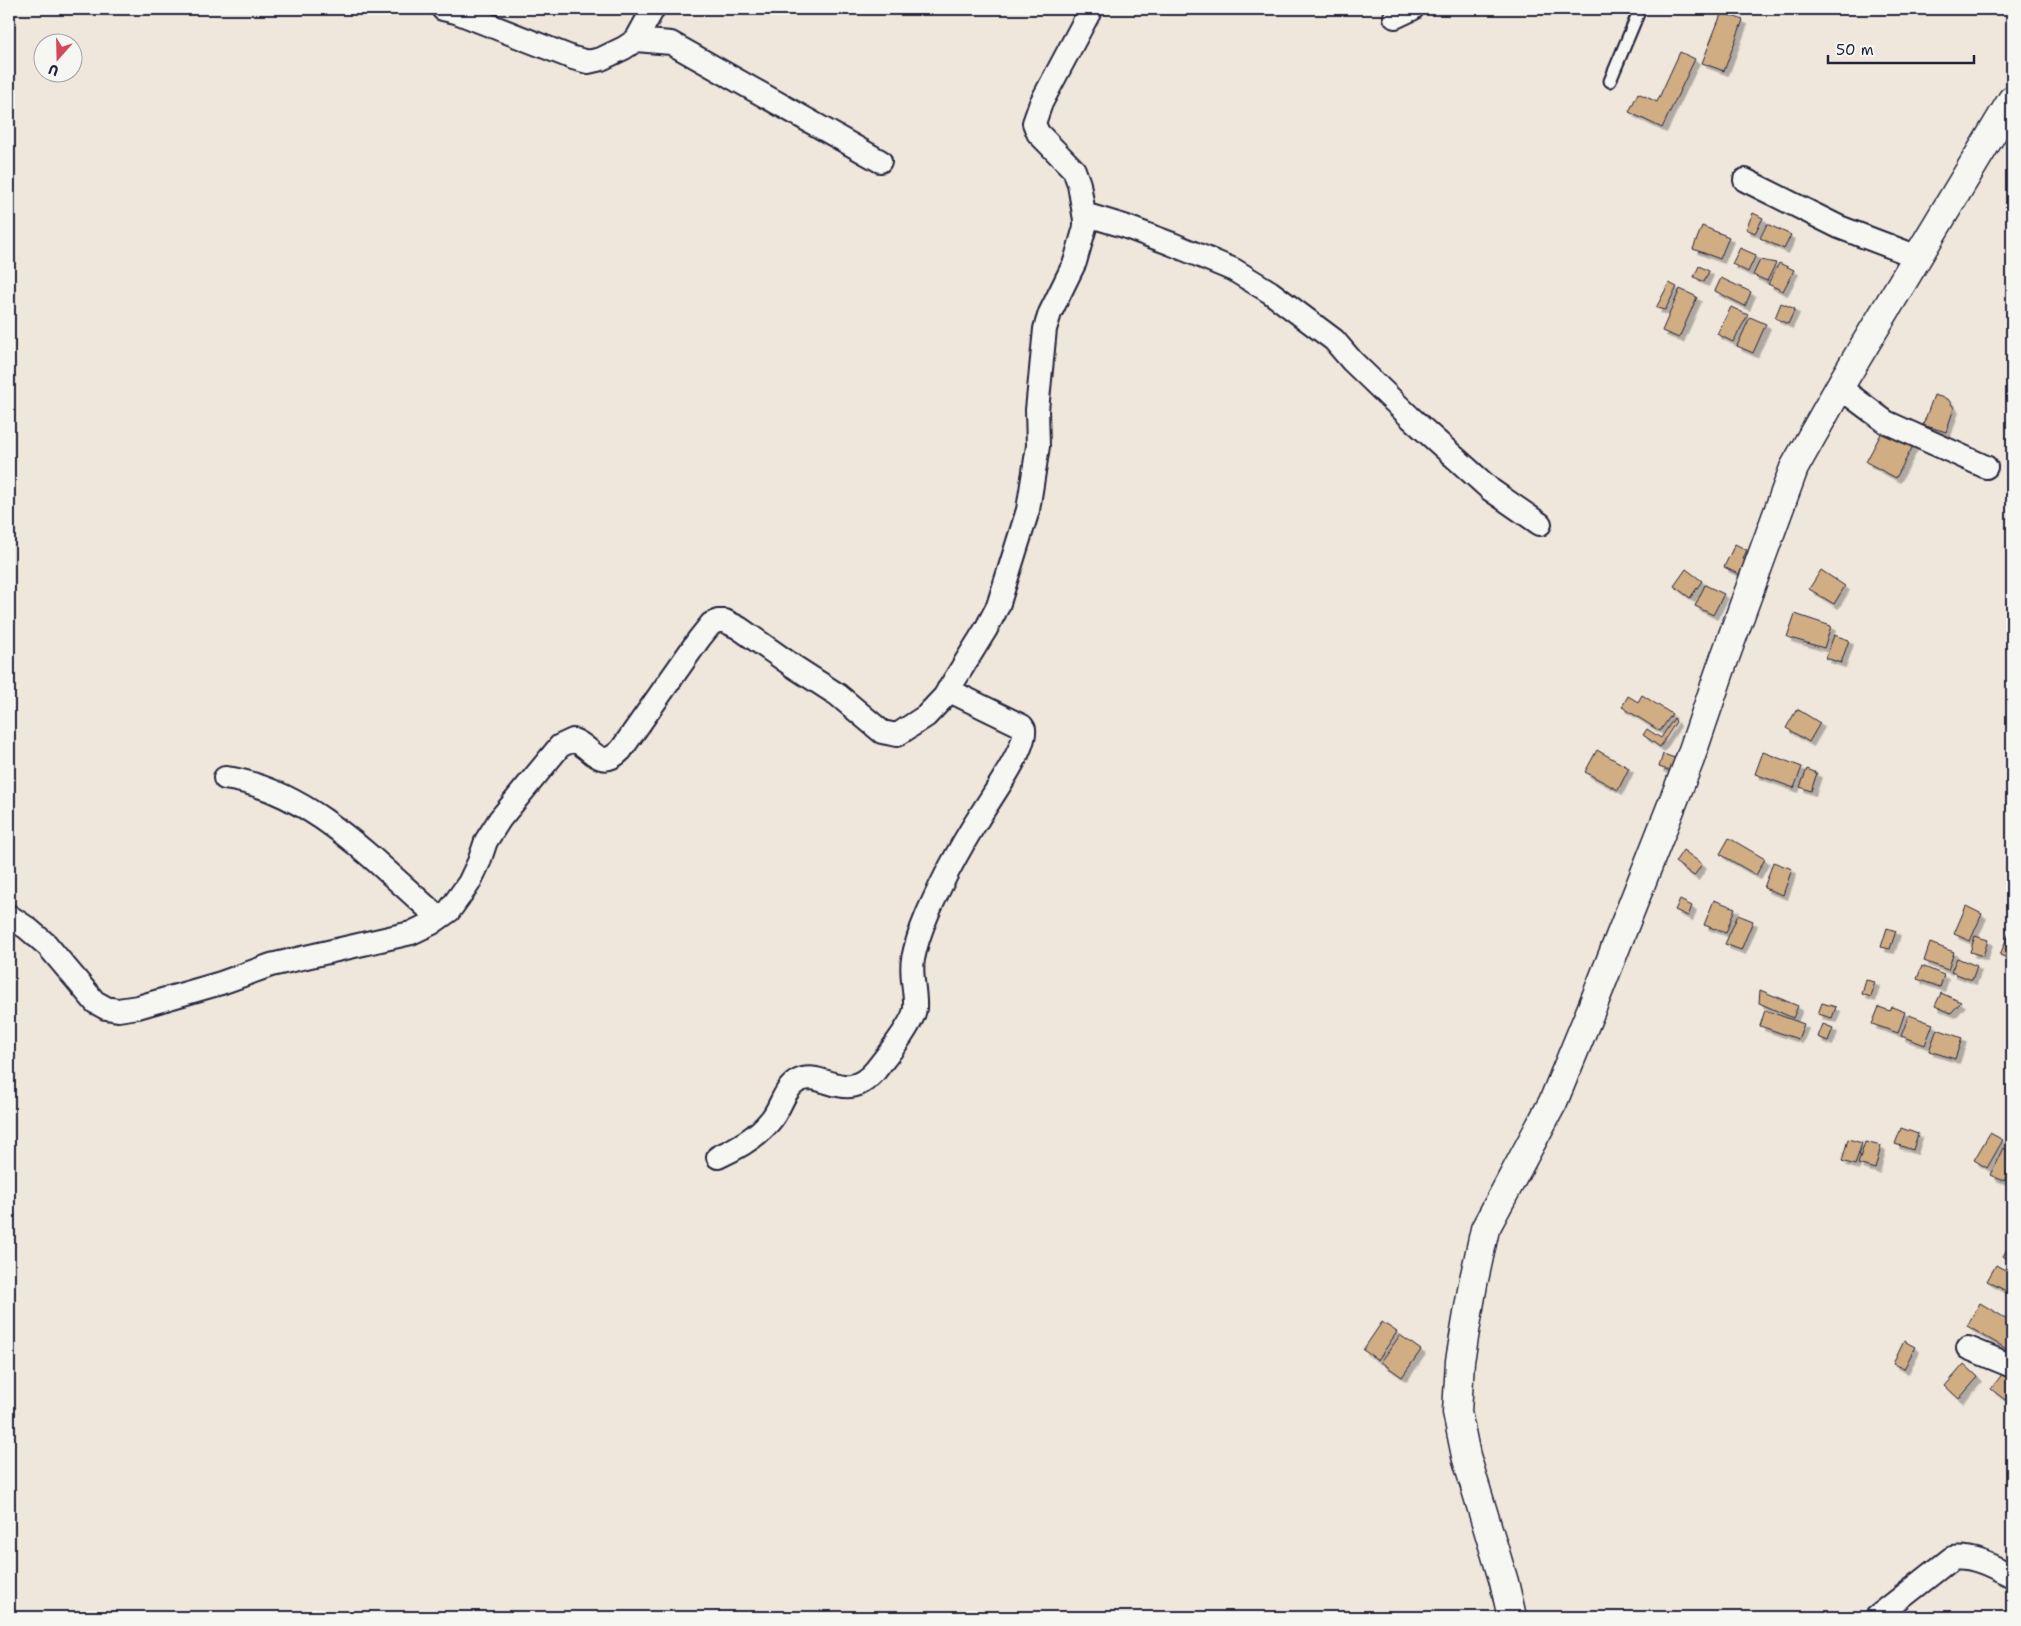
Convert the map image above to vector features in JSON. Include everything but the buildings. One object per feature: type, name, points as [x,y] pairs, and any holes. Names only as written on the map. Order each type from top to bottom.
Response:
[{"type":"street","points":[[443,9],[456,12],[573,58],[588,62],[601,59],[636,40],[653,9]]},
{"type":"street","points":[[9,916],[47,945],[95,1002],[106,1008],[118,1010],[138,1007],[221,983],[271,964],[411,933],[449,911],[469,883],[486,841],[500,819],[560,746],[573,740],[598,758],[616,756],[699,639],[714,622],[725,621],[739,628],[838,695],[876,728],[887,734],[901,733],[926,716],[948,690],[998,606],[1028,510],[1038,446],[1037,410],[1045,329],[1050,312],[1067,281],[1078,254],[1085,227],[1079,184],[1074,170],[1038,133],[1034,123],[1040,103],[1091,9]]},
{"type":"street","points":[[636,40],[671,43],[880,160]]},
{"type":"street","points":[[1512,1617],[1504,1582],[1466,1456],[1458,1412],[1460,1361],[1481,1244],[1492,1213],[1538,1132],[1557,1092],[1690,759],[1794,468],[1839,387],[2012,100]]},
{"type":"street","points":[[1745,180],[1838,227],[1918,257]]},
{"type":"street","points":[[1084,214],[1124,226],[1172,244],[1234,270],[1270,292],[1334,340],[1352,361],[1411,418],[1491,490],[1540,524]]},
{"type":"street","points":[[1839,387],[1886,422],[1986,467]]},
{"type":"street","points":[[718,1157],[751,1138],[770,1122],[789,1089],[799,1080],[817,1080],[837,1086],[850,1086],[860,1083],[874,1072],[911,1022],[915,1010],[912,962],[915,947],[934,899],[976,821],[1014,762],[1024,736],[1022,726],[948,690]]},
{"type":"street","points":[[225,778],[246,781],[286,797],[317,814],[439,918]]},
{"type":"street","points":[[1968,1348],[2012,1366]]},
{"type":"street","points":[[1877,1617],[1952,1558],[1962,1556],[1972,1559],[1990,1565],[2012,1576]]},
{"type":"lane","points":[[1610,81],[1640,9]]}]
